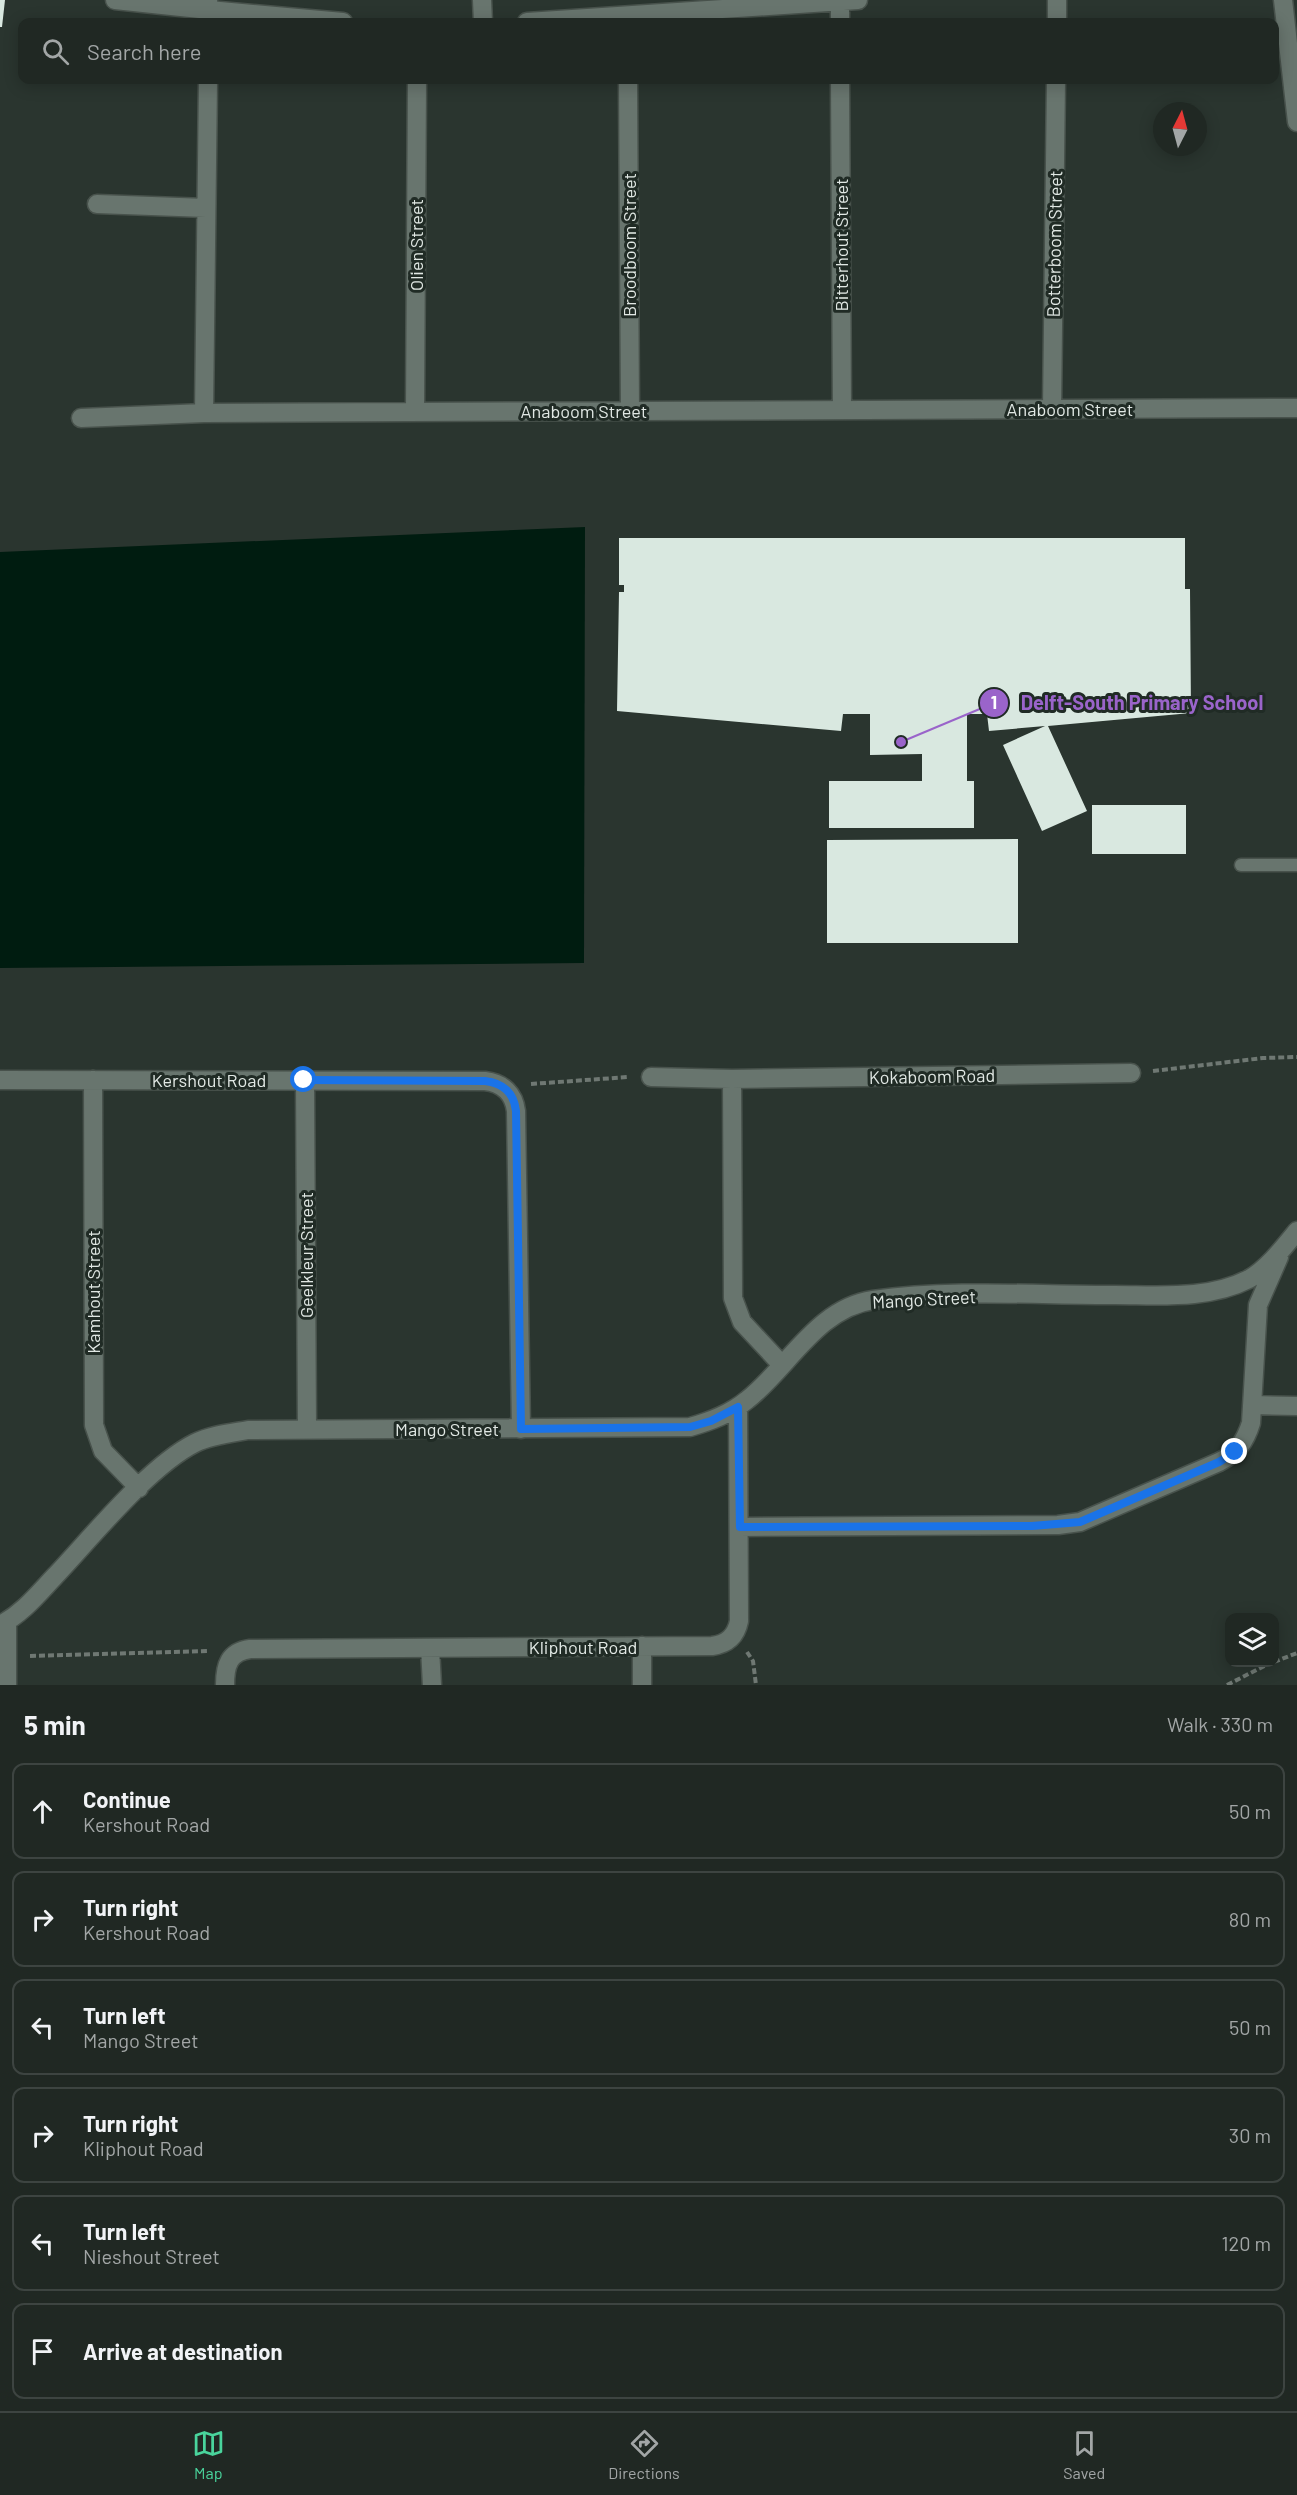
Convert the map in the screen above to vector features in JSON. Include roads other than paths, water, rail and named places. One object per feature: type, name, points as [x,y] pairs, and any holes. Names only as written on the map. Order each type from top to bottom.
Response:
[{"type":"street","points":[[115,0],[294,18]]},
{"type":"street","points":[[482,0],[483,18]]},
{"type":"street","points":[[1057,0],[1057,18]]},
{"type":"street","points":[[1283,0],[1297,122]]},
{"type":"street","points":[[638,18],[806,2],[849,1],[842,18]]},
{"type":"street","points":[[204,412],[208,84]]},
{"type":"street","name":"Olien Street","points":[[415,411],[417,84]]},
{"type":"street","name":"Broodboom Street","points":[[628,84],[630,411]]},
{"type":"street","name":"Bitterhout Street","points":[[840,84],[842,410]]},
{"type":"street","name":"Botterboom Street","points":[[1052,409],[1056,84]]},
{"type":"street","points":[[97,204],[206,208]]},
{"type":"street","name":"Anaboom Street","points":[[81,418],[204,412],[1297,408]]},
{"type":"street","name":"Kokaboom Road","points":[[651,1077],[732,1079],[1131,1073]]},
{"type":"street","points":[[732,1079],[733,1298],[742,1322],[782,1365]]},
{"type":"street","name":"Kershout Road","points":[[0,1080],[485,1081],[504,1087],[511,1094],[516,1111],[521,1429]]},
{"type":"street","name":"Kamhout Street","points":[[93,1080],[94,1425],[103,1451],[139,1488]]},
{"type":"street","name":"Geelkleur Street","points":[[304,1080],[308,1430]]},
{"type":"street","name":"Mango Street","points":[[3,1623],[30,1602],[139,1488],[196,1442],[248,1430],[690,1427],[711,1421],[738,1407],[756,1392],[815,1331],[842,1311],[871,1300],[927,1296],[1197,1294],[1250,1278],[1284,1248],[1297,1231]]},
{"type":"street","points":[[738,1407],[740,1527],[1032,1526],[1080,1522],[1228,1458],[1241,1446],[1247,1435],[1252,1405],[1258,1305],[1284,1248]]},
{"type":"street","points":[[1252,1405],[1297,1406]]},
{"type":"street","name":"Kliphout Road","points":[[225,1685],[225,1670],[231,1658],[239,1651],[720,1645],[734,1635],[739,1621],[740,1527]]},
{"type":"street","points":[[3,1623],[7,1656],[7,1685]]},
{"type":"street","points":[[642,1646],[642,1685]]},
{"type":"street","points":[[430,1648],[432,1685]]},
{"type":"lane","points":[[1241,865],[1297,865]]},
{"type":"place","name":"Delft-South Primary School","points":[[901,742]]}]
